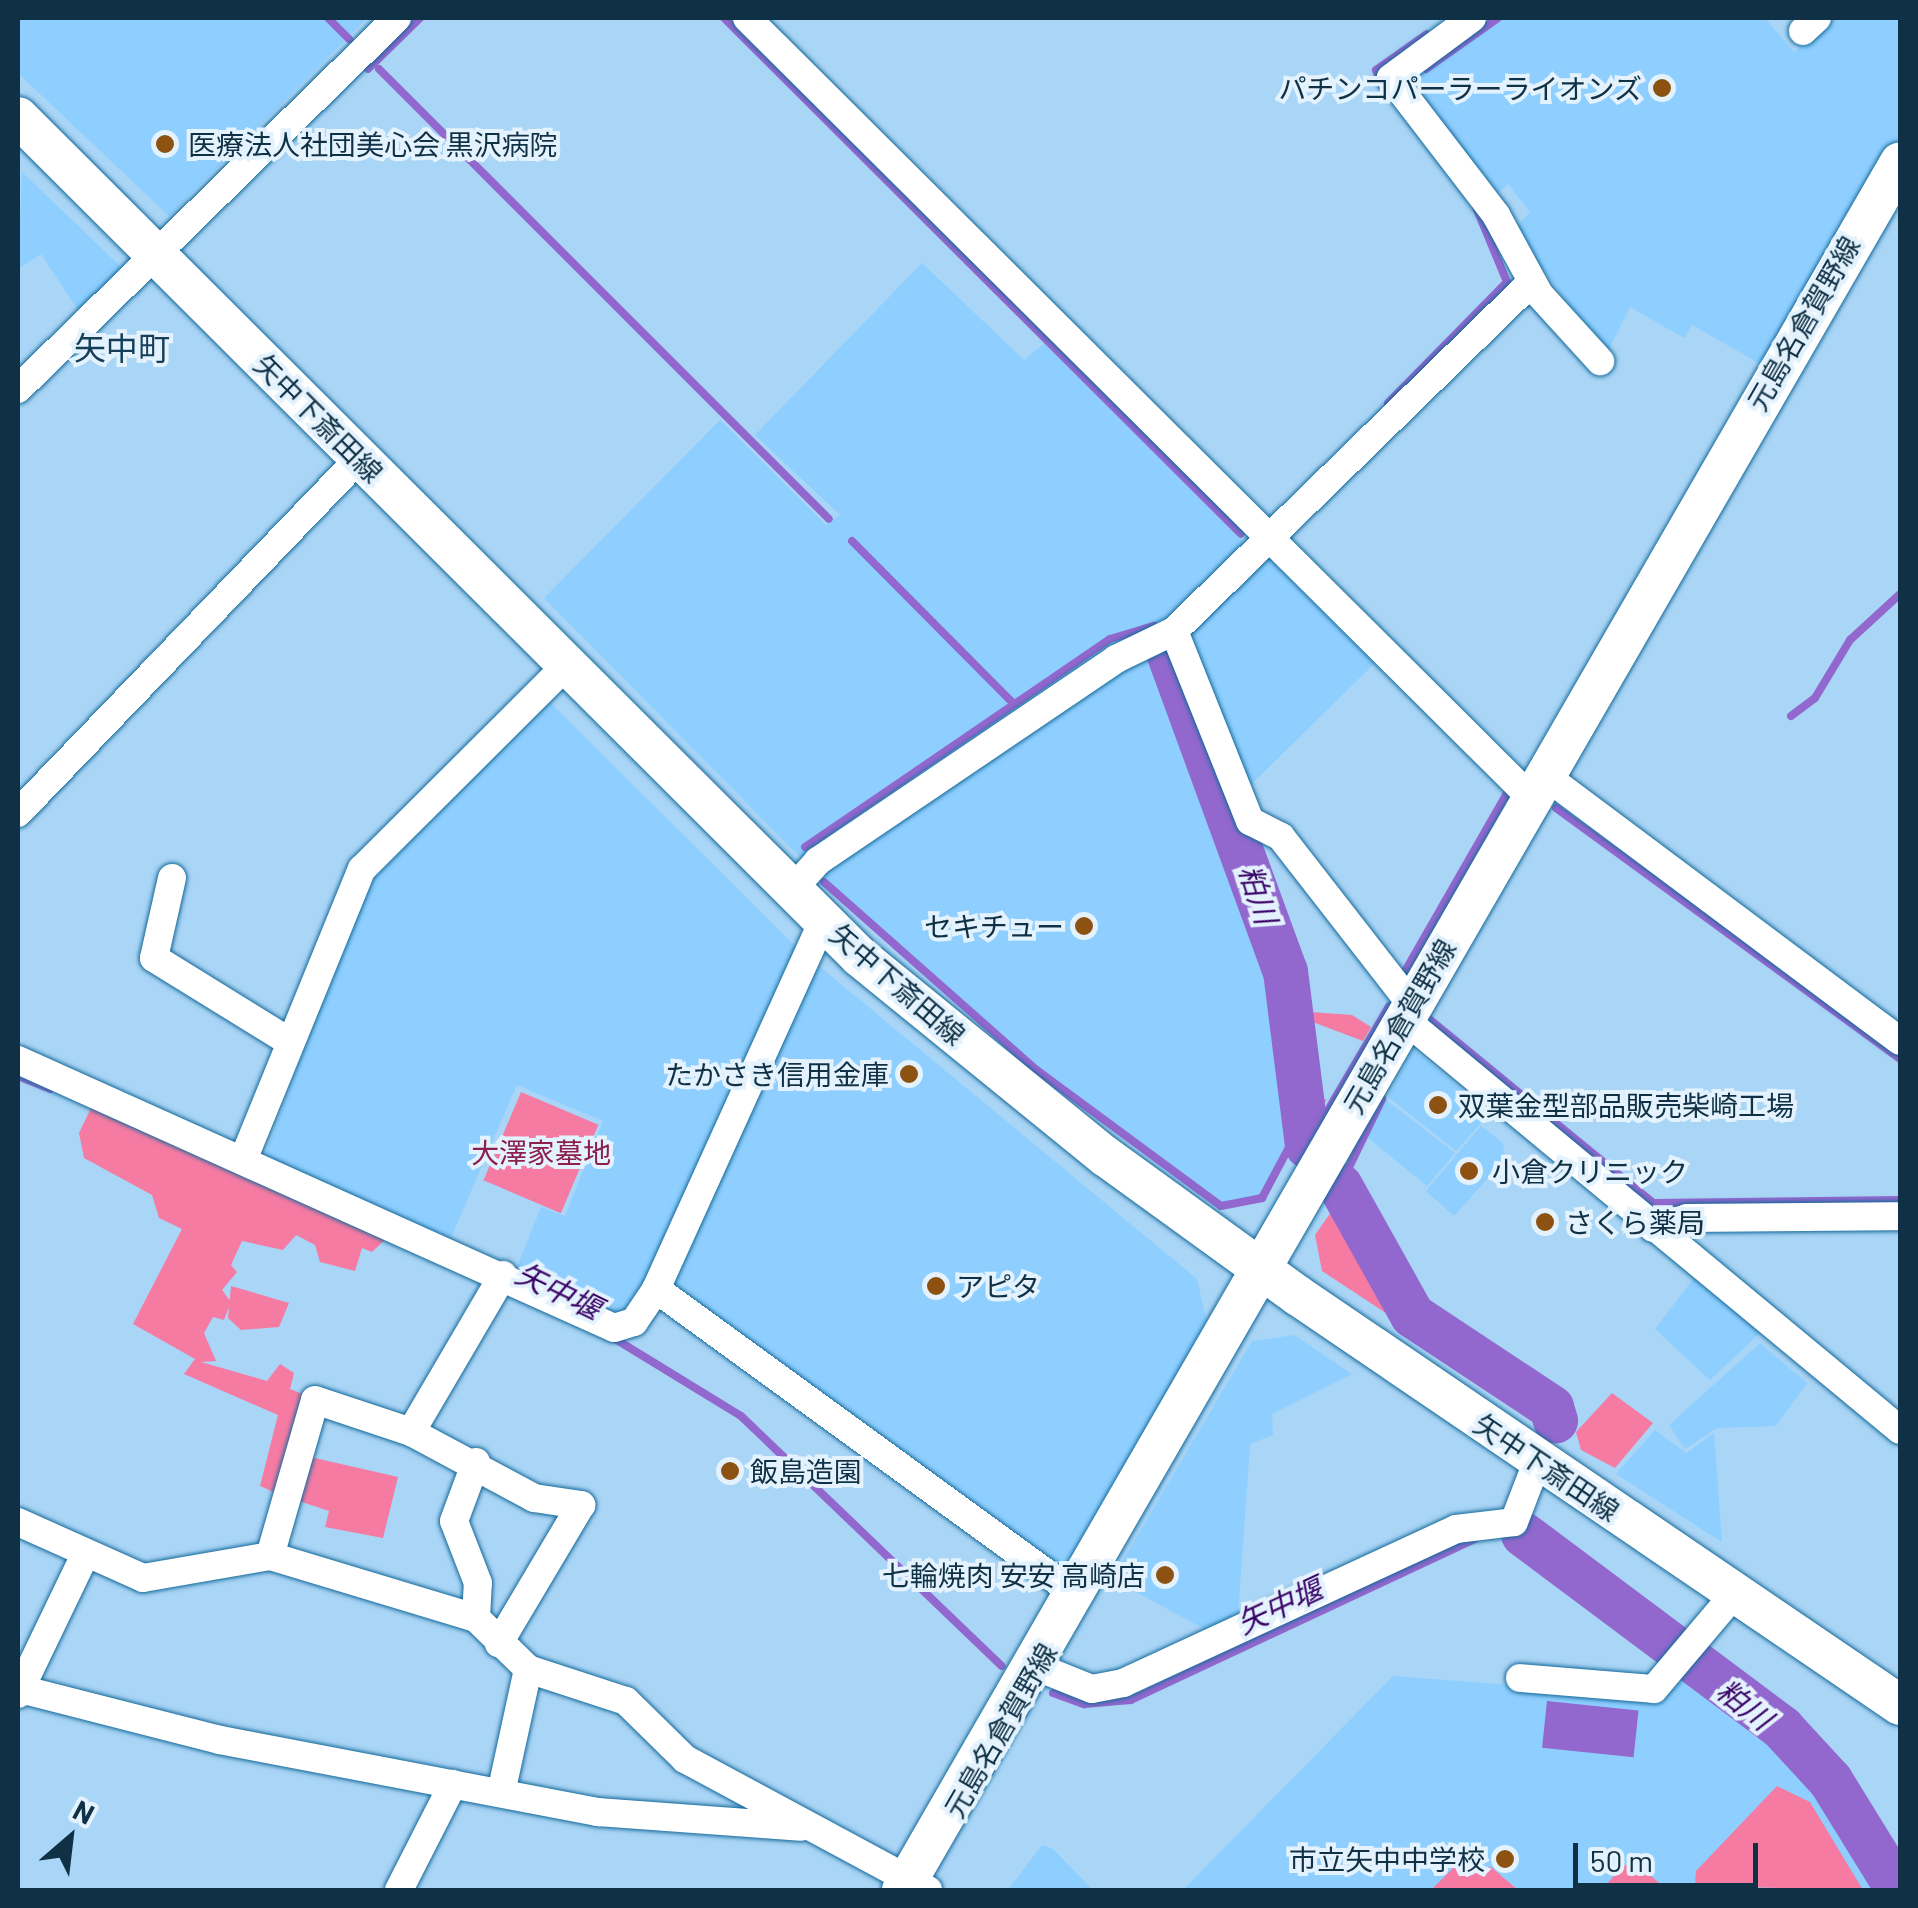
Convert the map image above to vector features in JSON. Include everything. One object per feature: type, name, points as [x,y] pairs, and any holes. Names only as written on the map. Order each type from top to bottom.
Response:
[{"type":"street","points":[[18,389],[159,256],[398,18]]},
{"type":"street","points":[[747,18],[1270,540],[1537,785],[1900,1041]]},
{"type":"street","points":[[1472,18],[1391,78],[1496,215],[1532,283],[1600,361]]},
{"type":"street","name":"矢中下斎田線","points":[[18,117],[824,921],[1105,1156],[1537,1462],[1724,1607],[1900,1705]]},
{"type":"street","name":"元島名倉賀野線","points":[[913,1887],[1407,1011],[1900,162]]},
{"type":"street","points":[[792,890],[818,861],[1068,692],[1174,631],[1532,283]]},
{"type":"street","points":[[18,813],[359,459]]},
{"type":"street","points":[[1174,631],[1250,821],[1281,837],[1407,1011],[1653,1228],[1900,1430]]},
{"type":"street","points":[[243,1160],[362,869],[566,665]]},
{"type":"street","points":[[172,878],[154,958],[290,1042]]},
{"type":"street","points":[[18,1060],[614,1328],[634,1322],[656,1289],[824,921]]},
{"type":"street","points":[[1653,1228],[1687,1218],[1900,1216]]},
{"type":"street","points":[[411,1432],[503,1275]]},
{"type":"street","points":[[656,1289],[1078,1596]]},
{"type":"street","points":[[270,1556],[315,1400],[411,1432],[476,1462],[534,1498],[581,1505],[499,1643]]},
{"type":"street","points":[[476,1462],[454,1521],[478,1582],[476,1618]]},
{"type":"street","points":[[1037,1667],[1092,1689],[1123,1683],[1456,1529],[1514,1522],[1537,1462]]},
{"type":"street","points":[[18,1522],[143,1578],[270,1556],[476,1618],[528,1668],[626,1701],[685,1759],[913,1887]]},
{"type":"street","points":[[85,1554],[19,1691],[220,1740],[598,1812],[802,1827]]},
{"type":"street","points":[[1520,1678],[1654,1689],[1679,1672],[1724,1607]]},
{"type":"street","points":[[502,1794],[528,1668]]},
{"type":"street","points":[[399,1890],[454,1784]]},
{"type":"shaded area","name":"医療法人社団美心会 黒沢病院","points":[[18,18],[367,18],[169,216],[18,73]]},
{"type":"shaded area","points":[[1492,18],[1765,18],[1794,52],[1835,18],[1900,18],[1900,136],[1764,366],[1692,325],[1684,338],[1630,307],[1606,355],[1514,230],[1530,212],[1508,184],[1497,194],[1405,78]]},
{"type":"shaded area","points":[[22,172],[121,267],[120,281],[81,315],[41,254],[18,269]]},
{"type":"shaded area","points":[[922,263],[1024,360],[1047,341],[1264,562],[1275,555],[1379,659],[1222,813],[1277,975],[1291,1138],[1261,1194],[1221,1206],[1050,1077],[793,850],[544,598],[720,420],[826,525],[840,515],[755,435]]},
{"type":"shaded area","points":[[548,700],[796,947],[1197,1279],[1207,1322],[1065,1568],[1054,1569],[646,1277],[625,1314],[614,1316],[515,1272],[541,1207],[565,1216],[603,1121],[517,1085],[449,1242],[264,1159],[363,886]]},
{"type":"shaded area","name":"双葉金型部品販売柴崎工場","points":[[1413,1049],[1490,1113],[1456,1151],[1388,1097]]},
{"type":"shaded area","points":[[1386,1100],[1455,1153],[1427,1186],[1367,1137]]},
{"type":"shaded area","name":"小倉クリニック","points":[[1481,1126],[1503,1143],[1505,1159],[1454,1216],[1426,1191]]},
{"type":"shaded area","points":[[1694,1278],[1760,1333],[1710,1380],[1655,1329]]},
{"type":"shaded area","points":[[1294,1335],[1352,1374],[1272,1414],[1273,1435],[1250,1444],[1238,1614],[1208,1631],[1112,1579],[1252,1341]]},
{"type":"shaded area","points":[[1760,1343],[1807,1383],[1776,1426],[1717,1428],[1685,1449],[1669,1425]]},
{"type":"shaded area","points":[[1655,1430],[1686,1453],[1714,1433],[1722,1542],[1616,1474]]},
{"type":"shaded area","points":[[1685,1673],[1808,1770],[1874,1890],[1183,1890],[1393,1676],[1650,1696]]},
{"type":"shaded area","points":[[1547,1701],[1638,1711],[1634,1757],[1542,1748]]},
{"type":"shaded area","points":[[1042,1845],[1053,1849],[1093,1890],[1008,1890]]},
{"type":"green space","points":[[1295,1011],[1352,1015],[1371,1027],[1363,1041],[1310,1021],[1303,1060],[1309,1085],[1326,1100],[1312,1132]]},
{"type":"green space","name":"大澤家墓地","points":[[521,1092],[598,1125],[561,1213],[483,1180]]},
{"type":"green space","points":[[91,1108],[388,1237],[372,1252],[362,1248],[355,1271],[320,1262],[315,1245],[296,1235],[283,1250],[242,1241],[231,1265],[237,1272],[222,1290],[231,1302],[224,1320],[213,1317],[204,1333],[216,1361],[201,1362],[267,1381],[280,1364],[294,1373],[290,1389],[310,1397],[276,1493],[260,1486],[278,1415],[184,1374],[195,1359],[133,1324],[182,1229],[159,1218],[152,1195],[84,1158],[79,1133]]},
{"type":"green space","points":[[1338,1202],[1357,1246],[1407,1327],[1322,1271],[1315,1235]]},
{"type":"green space","points":[[1380,1239],[1429,1304],[1558,1391],[1567,1433],[1556,1402],[1420,1311],[1393,1283]]},
{"type":"green space","points":[[231,1286],[289,1303],[279,1327],[241,1330],[228,1318]]},
{"type":"green space","points":[[1612,1393],[1653,1423],[1615,1468],[1581,1450],[1576,1432]]},
{"type":"green space","points":[[306,1456],[398,1477],[383,1538],[325,1527],[329,1511],[293,1499]]},
{"type":"green space","points":[[1777,1786],[1810,1802],[1863,1890],[1695,1886],[1696,1871]]},
{"type":"green space","points":[[1624,1865],[1641,1867],[1667,1890],[1601,1890]]},
{"type":"green space","points":[[1491,1867],[1518,1890],[1431,1890],[1453,1868]]},
{"type":"waterway","points":[[328,18],[349,39]]},
{"type":"waterway","points":[[368,69],[420,18]]},
{"type":"waterway","points":[[724,18],[1241,534]]},
{"type":"waterway","points":[[1426,69],[1498,18]]},
{"type":"waterway","points":[[1383,90],[1376,70],[1427,34]]},
{"type":"waterway","points":[[379,69],[829,519]]},
{"type":"waterway","points":[[1388,403],[1507,282],[1476,207]]},
{"type":"waterway","points":[[852,541],[1013,703]]},
{"type":"waterway","points":[[1791,716],[1815,698],[1850,640],[1900,594]]},
{"type":"waterway","points":[[805,847],[1110,639],[1154,626]]},
{"type":"waterway","name":"粕川","points":[[1168,652],[1285,971],[1307,1146]]},
{"type":"waterway","points":[[1404,973],[1510,788]]},
{"type":"waterway","points":[[1556,808],[1900,1059]]},
{"type":"waterway","points":[[824,882],[1038,1071],[1221,1206],[1262,1198],[1304,1119]]},
{"type":"waterway","points":[[1307,1146],[1389,1006]]},
{"type":"waterway","points":[[1428,1018],[1653,1203],[1900,1200]]},
{"type":"waterway","name":"矢中堰","points":[[18,1076],[50,1089]]},
{"type":"waterway","points":[[1340,1186],[1382,1099]]},
{"type":"waterway","name":"粕川","points":[[1340,1186],[1412,1315],[1551,1407],[1555,1420]]},
{"type":"waterway","name":"矢中堰","points":[[612,1337],[741,1416],[1002,1666]]},
{"type":"waterway","name":"粕川","points":[[1523,1534],[1782,1728],[1830,1780],[1898,1890]]},
{"type":"waterway","name":"矢中堰","points":[[1053,1693],[1084,1704],[1131,1700],[1475,1539]]},
{"type":"place","name":"パチンコパーラーライオンズ","points":[[1662,88]]},
{"type":"place","name":"医療法人社団美心会 黒沢病院","points":[[165,144]]},
{"type":"place","name":"セキチュー","points":[[1084,926]]},
{"type":"place","name":"たかさき信用金庫","points":[[909,1074]]},
{"type":"place","name":"双葉金型部品販売柴崎工場","points":[[1438,1105]]},
{"type":"place","name":"小倉クリニック","points":[[1469,1171]]},
{"type":"place","name":"さくら薬局","points":[[1545,1222]]},
{"type":"place","name":"アピタ","points":[[936,1286]]},
{"type":"place","name":"飯島造園","points":[[730,1471]]},
{"type":"place","name":"七輪焼肉 安安 高崎店","points":[[1165,1575]]},
{"type":"place","name":"市立矢中中学校","points":[[1505,1859]]},
{"type":"district","name":"矢中町","points":[[122,347]]}]
